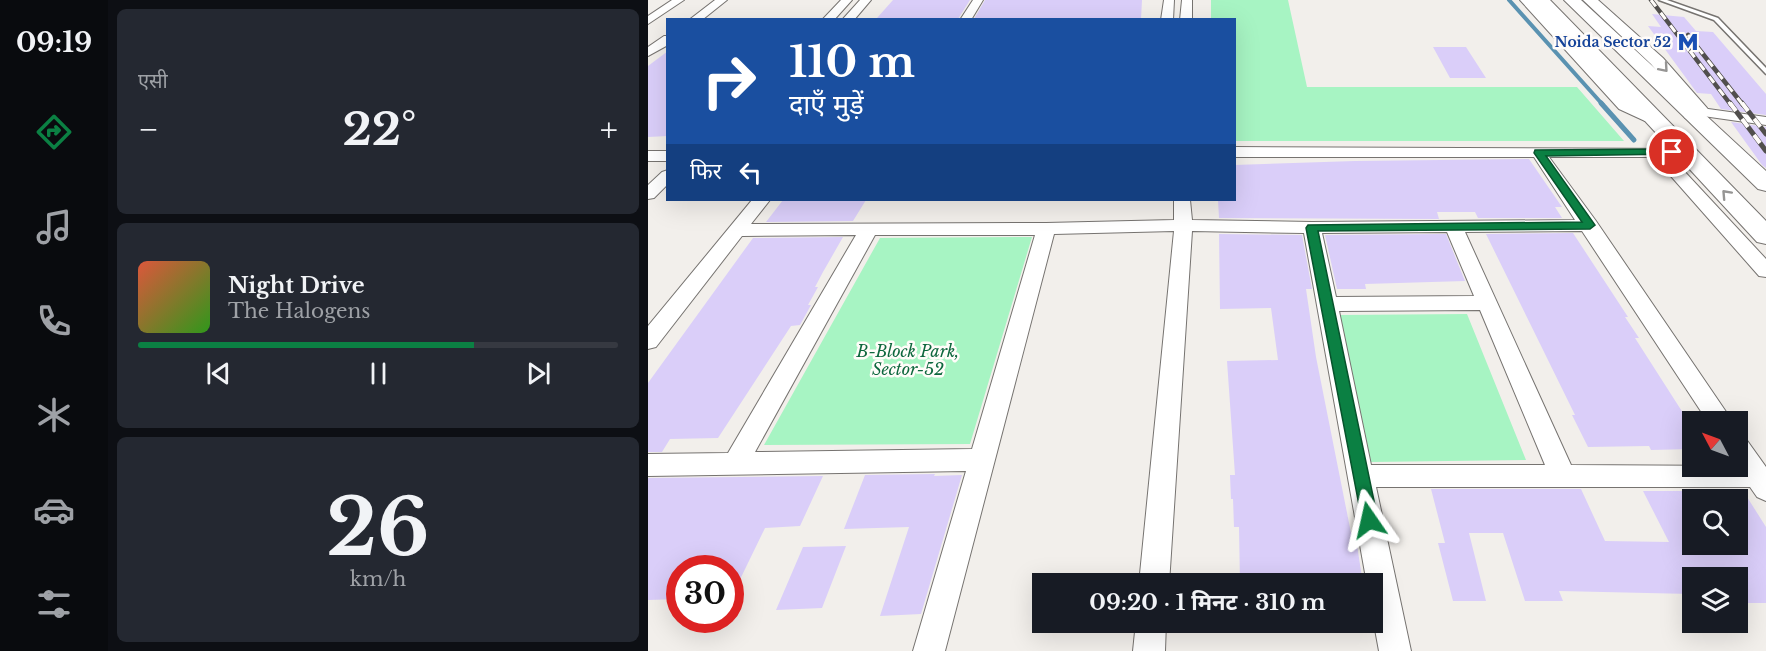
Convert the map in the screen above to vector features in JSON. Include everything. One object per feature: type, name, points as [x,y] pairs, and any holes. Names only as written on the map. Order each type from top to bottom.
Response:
[{"type":"main road","points":[[1541,0],[1766,236]]},
{"type":"main road","points":[[1572,0],[1696,113],[1766,183]]},
{"type":"street","points":[[648,21],[679,0]]},
{"type":"street","points":[[697,18],[722,0]]},
{"type":"street","points":[[829,18],[847,0]]},
{"type":"street","points":[[848,18],[866,0]]},
{"type":"street","points":[[966,18],[978,0]]},
{"type":"street","points":[[1167,18],[1169,0]]},
{"type":"street","points":[[1186,18],[1187,0]]},
{"type":"street","points":[[1527,0],[1618,99],[1625,105],[1652,117]]},
{"type":"street","points":[[1590,0],[1657,61],[1696,113],[1766,121]]},
{"type":"street","points":[[648,52],[666,40]]},
{"type":"street","points":[[1236,152],[1686,152]]},
{"type":"street","points":[[1658,152],[1766,271]]},
{"type":"street","points":[[1539,153],[1590,225],[1714,411]]},
{"type":"street","points":[[648,156],[666,156]]},
{"type":"street","points":[[648,194],[666,177]]},
{"type":"street","points":[[648,341],[760,201]]},
{"type":"street","points":[[1155,573],[1183,225],[1182,201]]},
{"type":"street","points":[[736,230],[1046,229],[1183,225],[1454,228],[1590,225]]},
{"type":"street","points":[[1312,228],[1395,651]]},
{"type":"street","points":[[1454,228],[1563,476]]},
{"type":"street","points":[[929,651],[1046,229]]},
{"type":"street","points":[[736,463],[869,230]]},
{"type":"street","points":[[1327,304],[1487,303]]},
{"type":"street","points":[[648,465],[982,460]]},
{"type":"street","points":[[1748,462],[1762,482]]},
{"type":"street","points":[[1361,476],[1563,476],[1762,482]]},
{"type":"street","points":[[1149,651],[1150,633]]},
{"type":"lane","points":[[1662,0],[1716,19],[1766,72]]},
{"type":"green space","points":[[1211,0],[1288,0],[1307,87],[1577,87],[1624,141],[1236,141],[1236,18],[1211,18]]},
{"type":"green space","name":"B-Block Park, Sector-52","points":[[1032,237],[970,444],[764,445],[880,238]]},
{"type":"green space","points":[[1467,314],[1526,460],[1371,462],[1340,315]]},
{"type":"building","points":[[893,0],[970,0],[959,18],[877,18]]},
{"type":"building","points":[[985,0],[1142,0],[1141,18],[975,18]]},
{"type":"building","name":"Noida Sector 52","points":[[1652,14],[1684,17],[1696,31],[1713,32],[1766,94],[1766,115],[1721,109],[1711,94],[1697,93],[1648,26],[1661,27]]},
{"type":"building","points":[[1433,47],[1466,47],[1486,78],[1450,78]]},
{"type":"building","points":[[666,52],[666,136],[648,137],[648,66]]},
{"type":"building","points":[[1731,122],[1766,127],[1766,168],[1762,165]]},
{"type":"building","points":[[1529,159],[1562,207],[1555,207],[1562,218],[1478,218],[1475,212],[1437,212],[1439,219],[1219,218],[1218,201],[1236,201],[1236,165]]},
{"type":"building","points":[[782,201],[865,201],[853,221],[766,222]]},
{"type":"building","points":[[1573,233],[1628,317],[1625,317],[1639,338],[1635,338],[1682,411],[1682,449],[1651,450],[1649,446],[1588,447],[1572,415],[1575,415],[1486,234]]},
{"type":"building","points":[[1219,234],[1302,235],[1312,289],[1306,289],[1316,357],[1351,533],[1355,532],[1361,573],[1240,573],[1239,527],[1234,527],[1233,499],[1231,499],[1230,475],[1235,475],[1227,361],[1278,360],[1271,308],[1220,309]]},
{"type":"building","points":[[1446,234],[1465,281],[1365,284],[1366,289],[1337,289],[1325,235]]},
{"type":"building","points":[[843,237],[815,287],[818,287],[800,325],[791,326],[718,438],[670,439],[662,452],[648,452],[648,383],[753,238]]},
{"type":"building","points":[[935,474],[934,476],[962,475],[921,614],[880,616],[909,527],[844,529],[865,475]]},
{"type":"building","points":[[823,476],[800,526],[765,528],[744,571],[744,555],[666,555],[666,599],[648,600],[648,478]]},
{"type":"building","points":[[1431,489],[1581,489],[1605,541],[1669,542],[1643,491],[1682,491],[1682,555],[1748,555],[1748,498],[1766,527],[1766,603],[1748,603],[1748,567],[1682,567],[1682,594],[1559,591],[1563,601],[1525,601],[1503,533],[1469,533],[1486,601],[1453,601],[1438,543],[1445,543]]},
{"type":"building","points":[[846,546],[822,608],[776,610],[803,547]]},
{"type":"waterway","points":[[1509,0],[1603,105]]},
{"type":"waterway","points":[[1601,103],[1634,140]]},
{"type":"railway","points":[[1651,0],[1731,105]]},
{"type":"railway","points":[[1688,35],[1743,105]]},
{"type":"railway","points":[[1730,103],[1766,151]]},
{"type":"railway","points":[[1742,103],[1766,134]]},
{"type":"place","name":"Noida Sector 52","points":[[1688,42]]},
{"type":"route","points":[[1369,520],[1312,228],[1590,225],[1539,153],[1672,152]]}]
